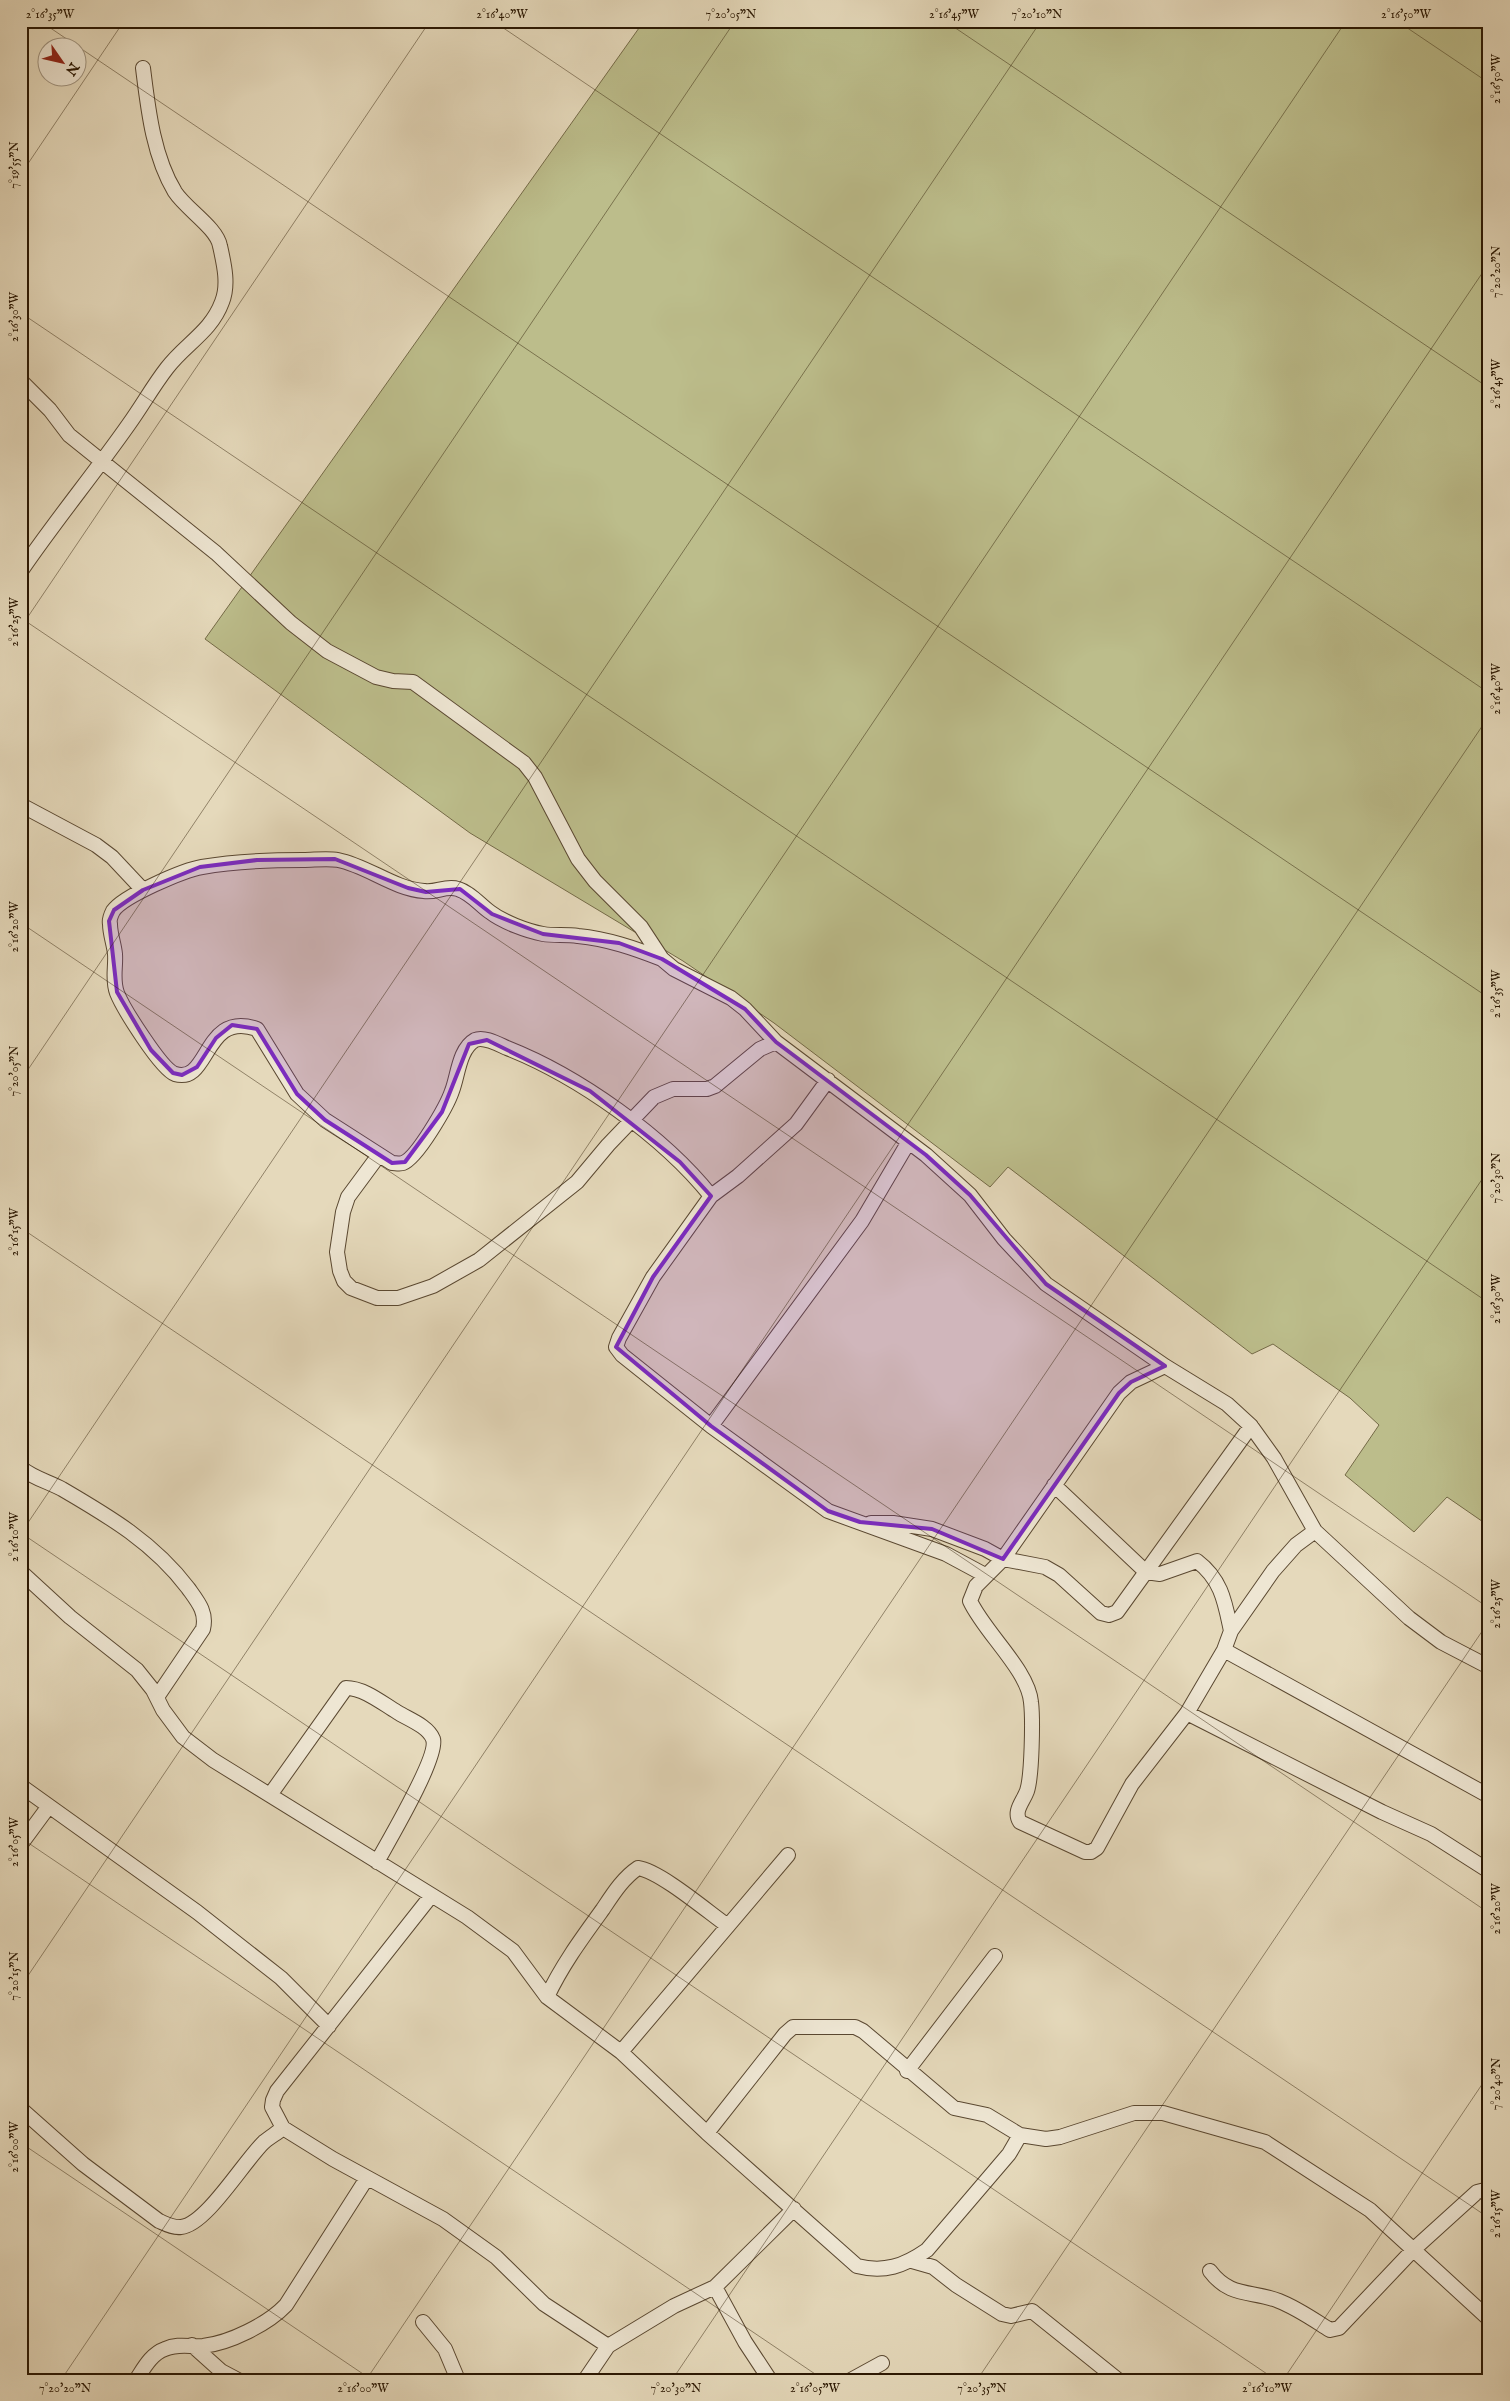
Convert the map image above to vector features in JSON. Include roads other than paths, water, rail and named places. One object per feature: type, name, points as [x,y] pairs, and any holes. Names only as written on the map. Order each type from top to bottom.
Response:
[{"type":"street","points":[[21,571],[169,366],[209,328],[222,302],[226,286],[220,244],[214,233],[186,206],[174,190],[160,156],[149,112],[143,68]]},
{"type":"street","points":[[21,381],[50,410],[69,435],[216,553],[291,623],[327,651],[376,677],[393,681],[413,682],[524,763],[535,777],[578,859],[594,881],[641,927],[662,959]]},
{"type":"street","points":[[21,805],[96,845],[112,857],[143,890]]},
{"type":"street","points":[[710,1196],[680,1162],[632,1122],[590,1091],[518,1052],[487,1040],[477,1039],[470,1044],[464,1054],[452,1092],[442,1112],[414,1153],[404,1162],[392,1163],[325,1120],[298,1094],[257,1029],[247,1025],[232,1025],[224,1030],[216,1038],[197,1068],[182,1075],[173,1074],[164,1067],[151,1050],[117,992],[113,973],[115,955],[109,921],[114,910],[143,890],[200,867],[257,860],[335,860],[353,864],[408,888],[426,892],[450,887],[460,889],[492,914],[543,934],[577,936],[619,943],[662,959],[674,968],[731,998],[745,1009],[776,1042],[908,1142],[970,1195],[1004,1239],[1046,1284],[1165,1366],[1227,1404],[1251,1426],[1274,1458],[1315,1531],[1409,1618],[1441,1642],[1489,1667]]},
{"type":"street","points":[[379,1155],[348,1197],[343,1212],[336,1252],[344,1281],[351,1288],[377,1298],[398,1298],[432,1286],[479,1260],[577,1182],[608,1145],[654,1097],[673,1089],[707,1089],[715,1086],[760,1049],[776,1042]]},
{"type":"street","points":[[828,1080],[796,1124],[738,1176],[710,1196],[653,1277],[618,1338],[616,1347],[622,1355],[711,1426],[828,1511],[946,1554],[985,1575]]},
{"type":"street","points":[[711,1426],[862,1221],[908,1142]]},
{"type":"street","points":[[1165,1366],[1131,1382],[1119,1393],[1003,1559],[976,1586],[970,1601],[977,1616],[1026,1682],[1031,1701],[1032,1739],[1028,1790],[1018,1809],[1017,1818],[1020,1822],[1085,1852],[1091,1852],[1097,1848],[1132,1784],[1187,1713],[1224,1650],[1231,1632],[1273,1571],[1296,1545],[1315,1531]]},
{"type":"street","points":[[860,1522],[893,1523],[932,1530],[985,1548],[1003,1559],[1045,1567],[1059,1575],[1101,1613],[1109,1616],[1117,1612],[1251,1426]]},
{"type":"street","points":[[21,1468],[61,1489],[147,1544],[173,1568],[200,1605],[206,1619],[203,1629],[157,1698]]},
{"type":"street","points":[[1054,1485],[1146,1572],[1160,1574],[1198,1561],[1205,1566],[1222,1591],[1231,1632]]},
{"type":"street","points":[[21,1572],[70,1617],[137,1670],[157,1698],[172,1724],[183,1737],[213,1760],[466,1917],[513,1951],[547,1997],[621,2052],[707,2133],[857,2266],[874,2271],[912,2261],[927,2250],[1009,2154],[1020,2135]]},
{"type":"street","points":[[1224,1650],[1489,1796]]},
{"type":"street","points":[[270,1795],[346,1688],[361,1691],[422,1727],[432,1738],[434,1748],[419,1784],[377,1862]]},
{"type":"street","points":[[1187,1713],[1382,1812],[1431,1834],[1489,1871]]},
{"type":"street","points":[[21,1786],[197,1912],[281,1978],[329,2026]]},
{"type":"street","points":[[21,1844],[49,1806]]},
{"type":"street","points":[[621,2052],[788,1855]]},
{"type":"street","points":[[547,1997],[559,1972],[576,1947],[620,1886],[638,1868],[645,1869],[674,1887],[728,1926]]},
{"type":"street","points":[[431,1896],[273,2100],[272,2107],[283,2128],[443,2219],[496,2257],[544,2304],[608,2346]]},
{"type":"street","points":[[908,2071],[995,1956]]},
{"type":"street","points":[[707,2133],[776,2042],[793,2028],[855,2027],[863,2031],[954,2108],[987,2115],[1020,2135],[1046,2139],[1060,2137],[1134,2114],[1163,2113],[1265,2142],[1370,2210],[1489,2319]]},
{"type":"street","points":[[21,2109],[83,2164],[159,2221],[170,2226],[182,2227],[196,2221],[208,2211],[264,2142],[283,2128]]},
{"type":"street","points":[[136,2380],[150,2360],[164,2349],[182,2344],[202,2346],[241,2336],[278,2314],[286,2305],[368,2178]]},
{"type":"street","points":[[1210,2271],[1222,2285],[1240,2293],[1278,2301],[1330,2330],[1339,2328],[1347,2322],[1414,2250],[1477,2192],[1489,2189]]},
{"type":"street","points":[[585,2380],[608,2346],[674,2306],[716,2287],[794,2209]]},
{"type":"street","points":[[912,2261],[933,2267],[956,2285],[1002,2314],[1011,2316],[1032,2311],[1118,2380]]},
{"type":"street","points":[[716,2287],[745,2342],[770,2380]]},
{"type":"street","points":[[423,2322],[445,2349],[453,2376]]},
{"type":"street","points":[[192,2345],[221,2371],[238,2380]]},
{"type":"street","points":[[851,2380],[882,2363]]}]
